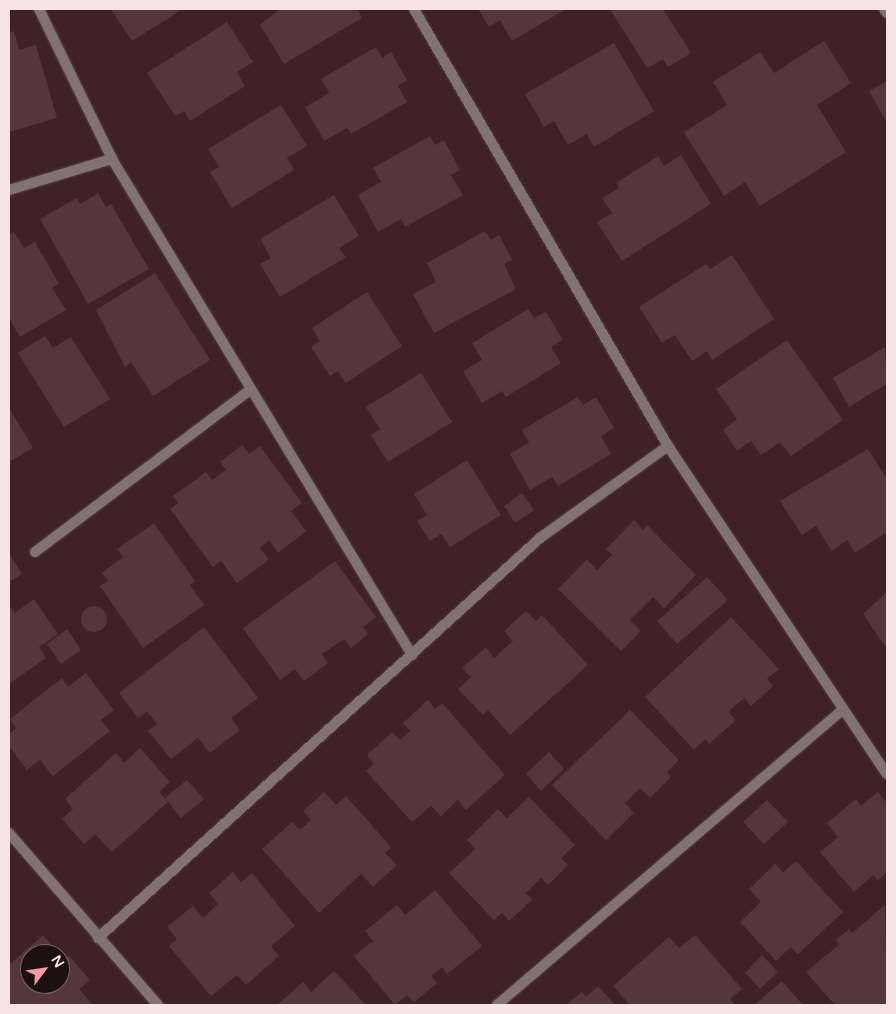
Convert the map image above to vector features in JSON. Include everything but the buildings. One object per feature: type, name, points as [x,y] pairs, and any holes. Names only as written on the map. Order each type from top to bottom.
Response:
[{"type":"street","points":[[39,9],[112,159],[249,391],[412,655]]},
{"type":"street","points":[[414,9],[668,446],[841,711],[887,774]]},
{"type":"street","points":[[884,9],[887,14]]},
{"type":"street","points":[[9,190],[112,159]]},
{"type":"street","points":[[35,552],[249,391]]},
{"type":"street","points":[[98,938],[540,538],[668,446]]},
{"type":"street","points":[[497,1005],[841,711]]},
{"type":"street","points":[[9,833],[158,1005]]}]
